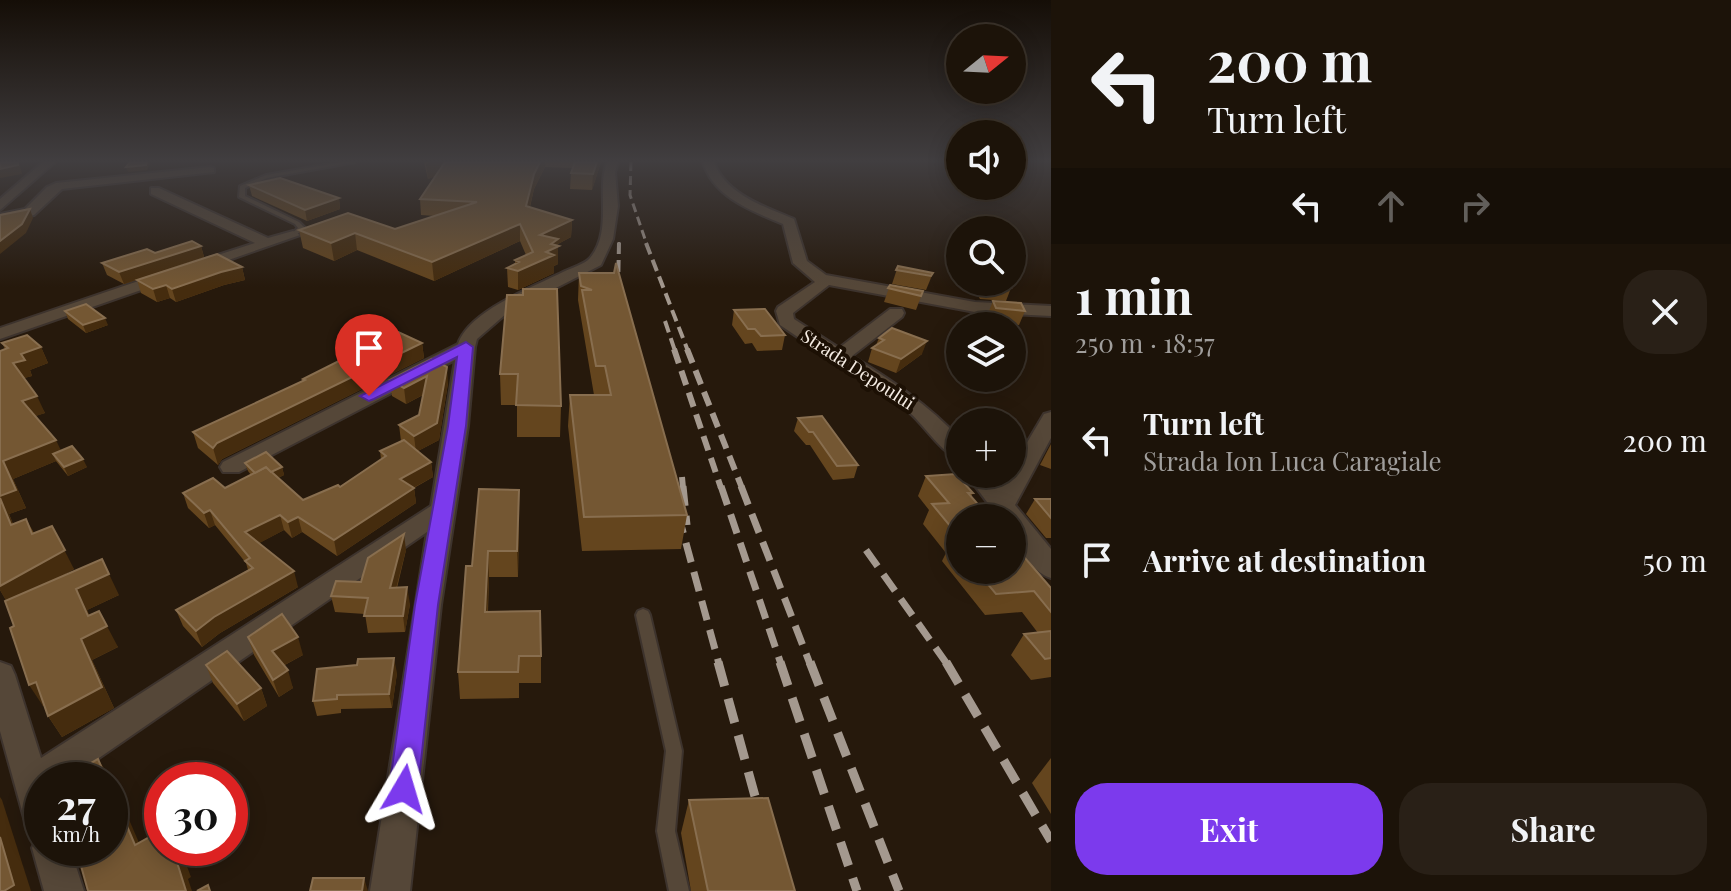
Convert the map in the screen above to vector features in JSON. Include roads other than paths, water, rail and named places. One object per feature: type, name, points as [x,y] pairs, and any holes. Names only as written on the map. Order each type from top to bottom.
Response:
[{"type":"street","points":[[0,208],[29,212],[37,204]]},
{"type":"street","points":[[182,204],[267,243]]},
{"type":"street","points":[[390,891],[441,511],[469,337],[501,309],[596,262],[606,239],[612,204]]},
{"type":"street","points":[[746,204],[789,222],[800,263],[821,279],[975,307],[1051,311]]},
{"type":"street","points":[[0,334],[293,235]]},
{"type":"street","name":"Strada Depoului","points":[[821,279],[823,283],[784,311],[784,316],[793,326],[901,393],[946,434]]},
{"type":"street","points":[[841,356],[896,313]]},
{"type":"street","points":[[231,467],[466,347]]},
{"type":"street","points":[[1004,504],[1051,418]]},
{"type":"street","points":[[989,488],[1002,504]]},
{"type":"street","points":[[65,762],[360,562],[441,511]]},
{"type":"street","points":[[1026,535],[1051,568]]},
{"type":"street","points":[[0,675],[26,762]]},
{"type":"street","points":[[56,866],[64,891]]},
{"type":"lane","points":[[256,204],[297,223],[302,228],[293,235]]},
{"type":"lane","points":[[643,615],[674,751],[666,831],[679,891]]},
{"type":"railway","points":[[633,204],[647,245]]},
{"type":"railway","points":[[618,290],[619,243]]},
{"type":"railway","points":[[646,243],[688,351]]},
{"type":"railway","points":[[665,321],[675,351]]},
{"type":"railway","points":[[674,349],[721,488]]},
{"type":"railway","points":[[687,349],[742,488]]},
{"type":"railway","points":[[682,477],[683,488]]},
{"type":"railway","points":[[683,486],[687,525]]},
{"type":"railway","points":[[721,486],[781,664]]},
{"type":"railway","points":[[741,486],[810,664]]},
{"type":"railway","points":[[678,514],[719,664]]},
{"type":"railway","points":[[866,550],[947,664]]},
{"type":"railway","points":[[718,662],[761,818]]},
{"type":"railway","points":[[780,662],[857,891]]},
{"type":"railway","points":[[810,662],[899,891]]},
{"type":"railway","points":[[946,662],[1051,841]]}]
